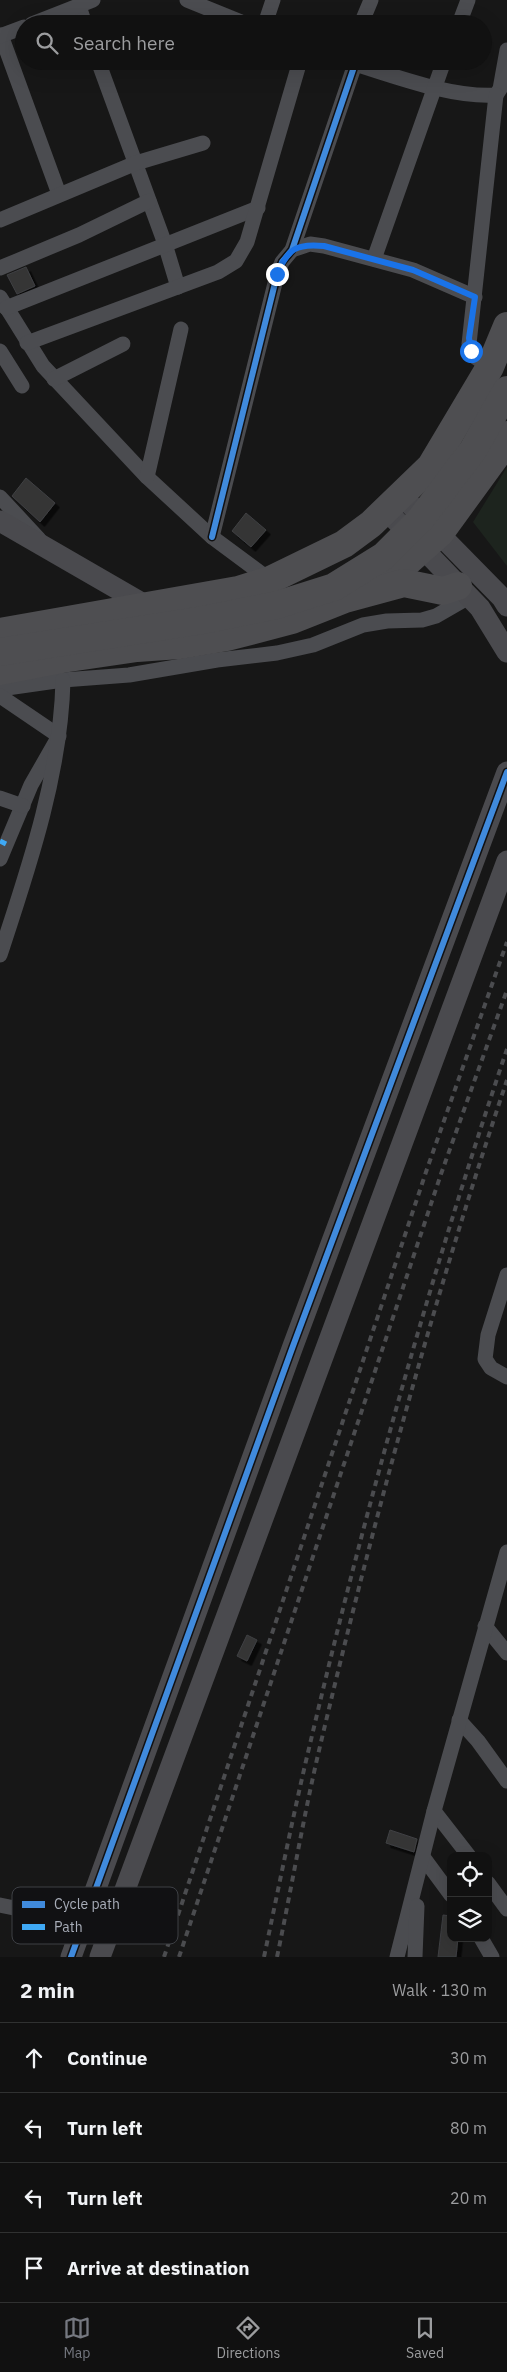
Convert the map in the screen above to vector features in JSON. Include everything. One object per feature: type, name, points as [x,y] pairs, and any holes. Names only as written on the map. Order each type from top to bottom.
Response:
[{"type":"highway","points":[[0,632],[238,590],[270,580],[344,544],[371,524],[431,466],[490,367],[507,326]]},
{"type":"highway","points":[[0,652],[203,620],[277,605],[334,587],[384,556],[420,520],[473,450],[507,390]]},
{"type":"highway","points":[[345,599],[404,565],[431,540],[496,456],[507,435]]},
{"type":"highway","points":[[0,671],[62,659],[137,648],[180,645],[227,637],[292,620],[345,599],[404,583],[443,591],[464,591]]},
{"type":"street","points":[[186,0],[224,15]]},
{"type":"street","points":[[268,15],[273,0]]},
{"type":"street","points":[[365,15],[371,0]]},
{"type":"street","points":[[462,15],[468,0]]},
{"type":"street","points":[[55,15],[86,3]]},
{"type":"street","points":[[15,30],[1,35],[59,194]]},
{"type":"street","points":[[490,367],[474,357],[469,344],[496,95],[500,89],[507,50]]},
{"type":"street","points":[[101,70],[165,244],[178,288]]},
{"type":"street","points":[[27,343],[178,288],[218,272],[236,261],[247,242],[258,208],[297,70]]},
{"type":"street","points":[[212,536],[277,274],[282,262],[292,250],[346,70]]},
{"type":"street","points":[[376,70],[434,87],[468,94],[496,95]]},
{"type":"street","points":[[374,259],[441,70]]},
{"type":"street","points":[[0,220],[136,163],[203,143]]},
{"type":"street","points":[[0,268],[78,235],[149,201]]},
{"type":"street","points":[[258,208],[3,303],[27,343],[54,379],[147,477],[212,536],[270,580]]},
{"type":"street","points":[[292,250],[310,244],[374,259],[420,273],[475,297]]},
{"type":"street","points":[[147,477],[181,329]]},
{"type":"street","points":[[54,379],[123,344]]},
{"type":"street","points":[[0,351],[22,386]]},
{"type":"street","points":[[0,497],[20,516],[48,550]]},
{"type":"street","points":[[393,502],[431,540],[502,598],[507,606]]},
{"type":"street","points":[[0,521],[9,535],[48,550],[147,606]]},
{"type":"street","points":[[431,540],[464,591],[480,608],[507,652]]},
{"type":"street","points":[[0,689],[63,680],[129,675],[217,660],[277,653],[313,645],[363,625],[388,621],[422,620],[436,616],[464,591]]},
{"type":"street","points":[[1,949],[40,823],[59,736],[63,680]]},
{"type":"street","points":[[0,696],[59,736]]},
{"type":"street","points":[[0,859],[3,843],[23,806],[36,773],[59,736]]},
{"type":"street","points":[[96,1887],[293,1346],[507,772]]},
{"type":"street","points":[[0,798],[23,806]]},
{"type":"street","points":[[126,1887],[507,861]]},
{"type":"street","points":[[507,1275],[488,1334],[485,1359],[491,1368],[507,1377]]},
{"type":"street","points":[[397,1957],[434,1811],[485,1626],[504,1575],[507,1552]]},
{"type":"street","points":[[485,1626],[507,1653]]},
{"type":"street","points":[[459,1720],[478,1741],[507,1782]]},
{"type":"street","points":[[434,1811],[466,1852]]},
{"type":"street","points":[[421,1864],[447,1891]]},
{"type":"street","points":[[415,1957],[421,1864]]},
{"type":"street","points":[[492,1888],[507,1909]]},
{"type":"street","points":[[483,1942],[492,1957]]},
{"type":"street","points":[[71,1957],[75,1944]]},
{"type":"street","points":[[100,1957],[105,1944]]},
{"type":"shaded area","points":[[507,467],[507,566],[473,522]]},
{"type":"building","points":[[26,267],[35,286],[17,294],[7,275]]},
{"type":"building","points":[[26,478],[55,503],[40,522],[12,496]]},
{"type":"building","points":[[246,513],[266,530],[251,547],[232,531]]},
{"type":"building","points":[[247,1635],[257,1640],[247,1661],[237,1656]]},
{"type":"building","points":[[390,1830],[417,1839],[414,1852],[386,1843]]},
{"type":"building","points":[[443,1915],[447,1916],[447,1942],[458,1942],[456,1957],[438,1957]]},
{"type":"railway","points":[[178,1915],[427,1169],[507,942]]},
{"type":"railway","points":[[179,1957],[441,1174],[507,990]]},
{"type":"railway","points":[[264,1957],[310,1744],[376,1481],[451,1221],[507,1049]]},
{"type":"railway","points":[[277,1957],[315,1769],[362,1575],[430,1326],[507,1080]]},
{"type":"railway","points":[[164,1957],[168,1944]]},
{"type":"marked path","points":[[0,841],[6,844]]},
{"type":"cycle path","points":[[212,537],[277,275],[282,262],[292,250],[353,70]]},
{"type":"cycle path","points":[[96,1887],[293,1346],[507,772]]},
{"type":"cycle path","points":[[71,1957],[76,1944]]},
{"type":"route","points":[[277,274],[282,262],[292,250],[310,244],[374,259],[420,273],[475,297],[469,338],[471,351]]}]
